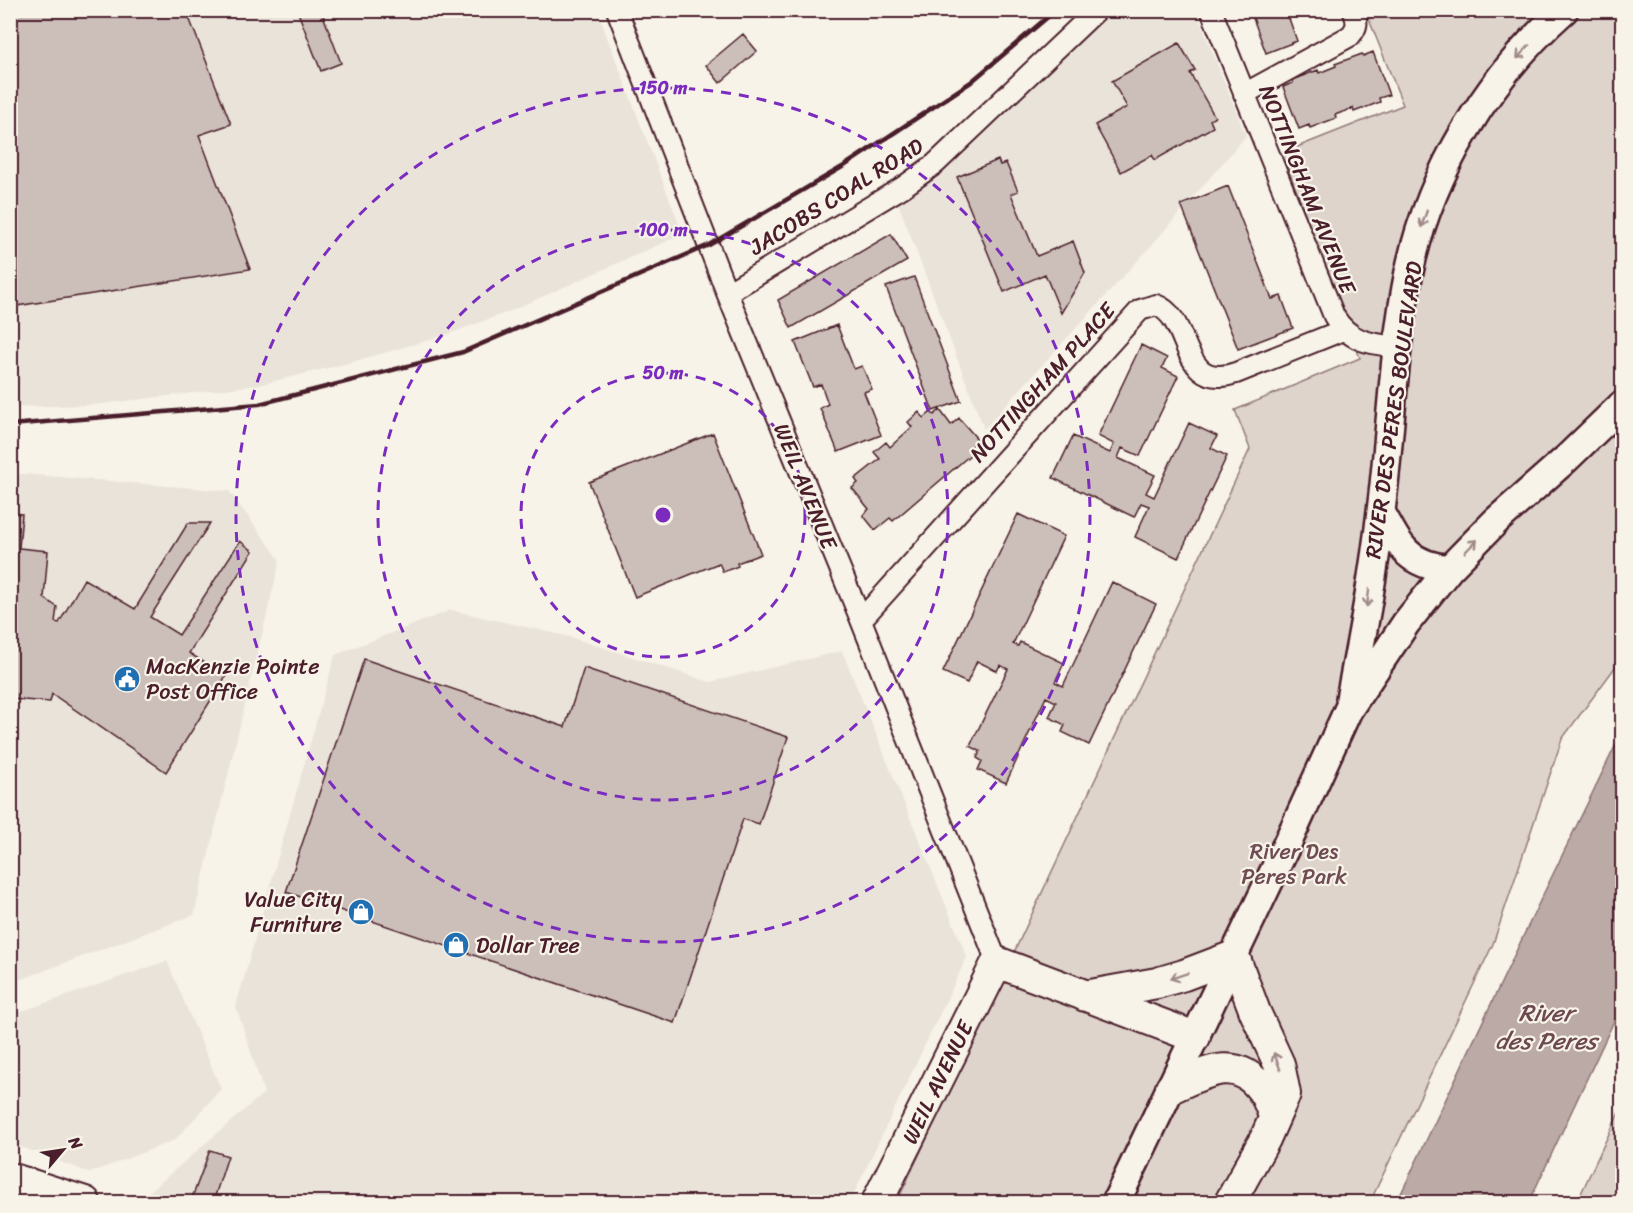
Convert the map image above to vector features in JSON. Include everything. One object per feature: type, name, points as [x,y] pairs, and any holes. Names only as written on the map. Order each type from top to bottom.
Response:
[{"type":"main road","name":"RIVER DES PERES BOULEVARD","points":[[1348,710],[1381,512],[1398,347],[1409,272],[1418,238],[1429,204],[1444,170],[1485,101],[1515,60],[1564,10]]},
{"type":"main road","name":"RIVER DES PERES BOULEVARD","points":[[1116,1203],[1287,844],[1348,710],[1406,623],[1449,569],[1496,521],[1623,405]]},
{"type":"main road","points":[[1381,512],[1393,534],[1416,561],[1430,567],[1449,569]]},
{"type":"main road","points":[[1085,996],[1157,983],[1234,956],[1255,1012],[1279,1064],[1286,1094],[1265,1139],[1230,1203]]},
{"type":"main road","points":[[997,962],[1196,1037]]},
{"type":"main road","name":"WEIL AVENUE","points":[[877,1203],[997,962]]},
{"type":"main road","points":[[1171,1088],[1212,1070],[1232,1068],[1250,1077],[1263,1091],[1274,1116]]},
{"type":"main road","points":[[10,1178],[85,1203]]},
{"type":"street","name":"WEIL AVENUE","points":[[618,10],[727,292],[997,962]]},
{"type":"street","name":"JACOBS COAL ROAD","points":[[727,292],[903,187],[935,164],[1097,10]]},
{"type":"street","name":"NOTTINGHAM AVENUE","points":[[1211,10],[1328,304],[1343,330],[1349,335],[1375,344],[1398,347]]},
{"type":"street","points":[[1244,94],[1350,36],[1358,22],[1353,10]]},
{"type":"street","name":"NOTTINGHAM PLACE","points":[[861,620],[1140,310],[1156,305],[1165,310],[1172,318],[1196,365],[1216,377],[1236,373],[1343,330]]},
{"type":"shaded area","points":[[10,11],[597,11],[683,234],[508,312],[446,335],[345,364],[258,385],[93,405],[11,407]]},
{"type":"shaded area","points":[[1111,11],[1196,11],[1246,136],[1151,246],[984,429],[898,203],[921,189],[972,146]]},
{"type":"shaded area","points":[[11,473],[229,491],[280,560],[194,915],[11,983]]},
{"type":"shaded area","points":[[451,610],[570,637],[710,682],[842,651],[967,957],[850,1202],[175,1202],[148,1193],[264,1093],[236,1006],[335,655]]},
{"type":"shaded area","points":[[167,961],[221,1089],[175,1140],[90,1173],[11,1143],[11,1015]]},
{"type":"green space","name":"River Des Peres Park","points":[[1385,10],[1622,11],[1622,658],[1562,739],[1493,944],[1370,1202],[897,1202],[1250,449],[1235,410],[1360,358],[1282,153],[1403,105],[1368,17]]},
{"type":"green space","points":[[1622,1106],[1622,1187],[1615,1202],[1577,1202]]},
{"type":"water","name":"River des Peres","points":[[1622,732],[1622,1004],[1529,1202],[1397,1202],[1539,903]]},
{"type":"building","points":[[10,10],[186,10],[231,124],[199,135],[250,269],[10,307]]},
{"type":"building","points":[[297,10],[321,10],[341,63],[321,71]]},
{"type":"building","points":[[1250,10],[1286,10],[1297,41],[1266,53]]},
{"type":"building","points":[[743,34],[757,51],[720,83],[706,65]]},
{"type":"building","points":[[1179,43],[1195,70],[1190,73],[1215,117],[1210,120],[1213,127],[1155,160],[1152,155],[1121,172],[1095,125],[1127,107],[1112,81]]},
{"type":"building","points":[[1373,52],[1389,95],[1379,98],[1380,102],[1354,112],[1353,108],[1335,115],[1336,118],[1310,128],[1309,125],[1299,129],[1283,87],[1293,83],[1292,80],[1318,70],[1319,73],[1336,66],[1335,64]]},
{"type":"building","points":[[998,160],[1000,165],[1006,163],[1018,191],[1011,194],[1037,256],[1073,241],[1085,273],[1061,313],[1045,274],[1004,292],[957,177]]},
{"type":"building","points":[[1228,186],[1272,299],[1281,296],[1293,328],[1238,349],[1181,205]]},
{"type":"building","points":[[891,234],[907,261],[791,328],[778,300]]},
{"type":"building","points":[[914,277],[961,401],[933,411],[886,287]]},
{"type":"building","points":[[837,325],[854,369],[862,366],[872,389],[864,392],[881,435],[838,452],[820,408],[828,404],[821,384],[813,387],[795,342]]},
{"type":"building","points":[[1141,345],[1167,358],[1162,368],[1178,376],[1140,456],[1122,448],[1118,458],[1155,475],[1146,493],[1154,497],[1189,423],[1217,436],[1211,448],[1227,456],[1178,558],[1135,537],[1149,506],[1141,503],[1134,517],[1053,478],[1073,436],[1110,453],[1114,444],[1098,436]]},
{"type":"building","points":[[940,410],[951,425],[959,418],[978,440],[973,445],[977,449],[893,521],[890,518],[875,530],[863,515],[869,509],[852,488],[858,483],[855,479],[880,459],[874,452],[886,442],[890,447],[912,427],[908,422],[919,412],[924,418],[931,412],[934,415]]},
{"type":"building","points":[[713,433],[761,554],[737,563],[738,566],[723,572],[719,563],[635,597],[589,482]]},
{"type":"building","points":[[10,513],[22,514],[19,548],[48,551],[44,598],[57,607],[55,622],[59,623],[84,579],[135,609],[188,523],[210,523],[150,617],[179,635],[240,541],[253,551],[189,653],[226,676],[166,772],[52,694],[50,702],[10,699]]},
{"type":"building","points":[[1018,514],[1064,536],[1013,644],[1018,646],[1020,642],[1064,663],[1055,682],[1063,686],[1112,582],[1156,604],[1089,745],[1062,732],[1065,725],[1049,717],[1056,702],[1046,697],[1006,783],[978,770],[982,761],[977,758],[980,751],[970,746],[1008,669],[1000,665],[997,671],[977,661],[967,683],[943,672]]},
{"type":"building","points":[[364,659],[565,727],[584,668],[788,737],[759,824],[743,819],[675,1023],[286,892]]},
{"type":"building","points":[[210,1150],[228,1156],[213,1202],[205,1202],[192,1198]]},
{"type":"railway","points":[[10,425],[259,404],[463,352],[709,245],[844,166],[971,82],[1056,10]]},
{"type":"place","name":"MacKenzie Pointe Post Office","points":[[127,679]]},
{"type":"place","name":"Value City Furniture","points":[[361,912]]},
{"type":"place","name":"Dollar Tree","points":[[456,945]]}]
